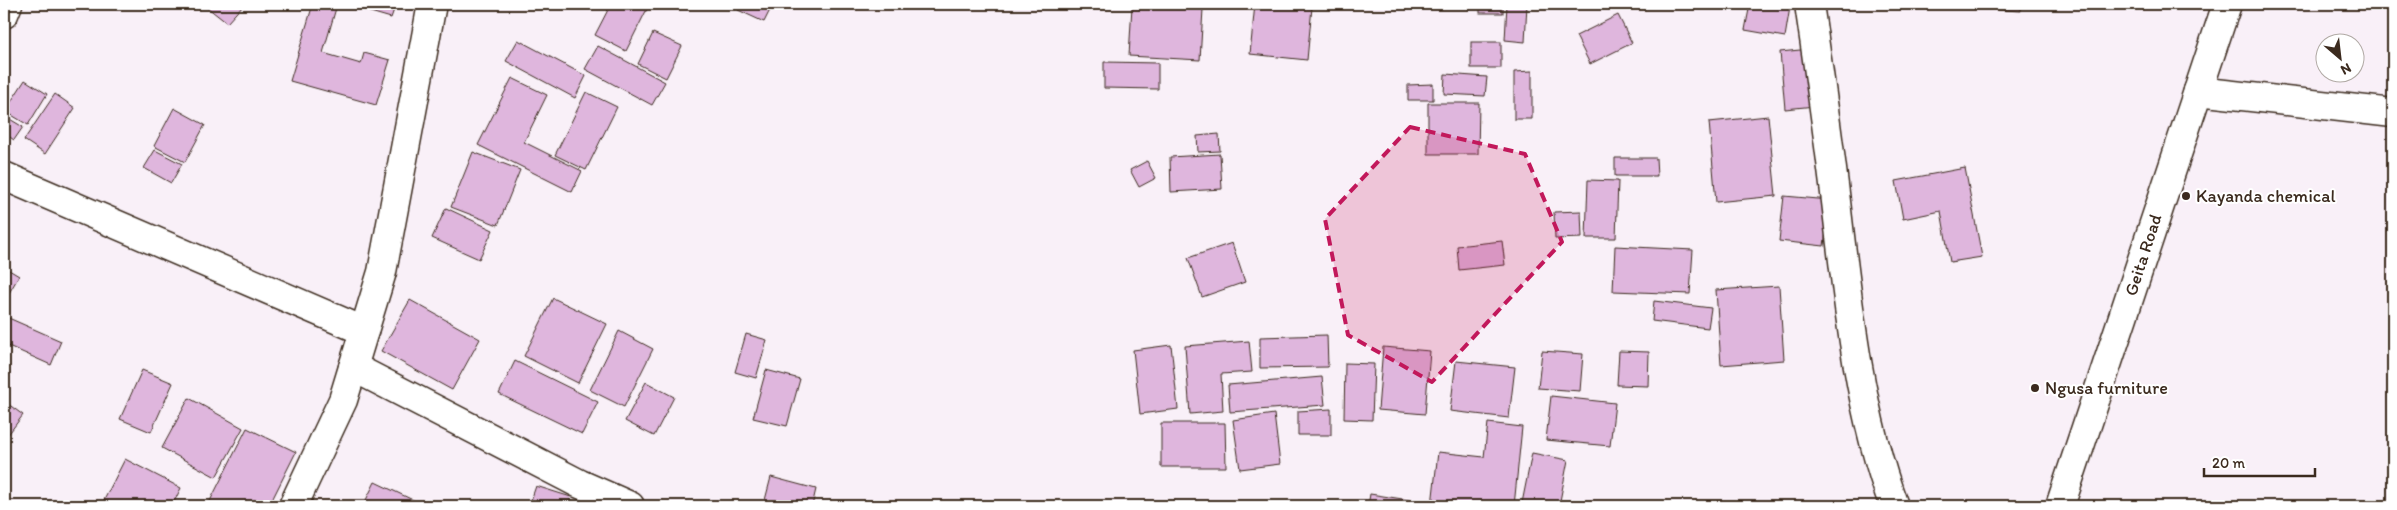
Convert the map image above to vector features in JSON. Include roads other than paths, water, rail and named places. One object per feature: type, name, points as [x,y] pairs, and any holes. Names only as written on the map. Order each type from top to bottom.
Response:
[{"type":"main road","points":[[4,14],[8,4]]},
{"type":"main road","points":[[293,506],[343,400],[382,272],[432,4]]},
{"type":"main road","points":[[1810,4],[1848,298],[1865,400],[1886,484],[1894,506]]},
{"type":"main road","name":"Geita Road","points":[[2060,506],[2227,4]]},
{"type":"main road","points":[[2198,91],[2393,113]]},
{"type":"main road","points":[[4,176],[364,331]]},
{"type":"main road","points":[[353,367],[580,484],[630,506]]},
{"type":"place","name":"Kayanda chemical","points":[[2186,196]]},
{"type":"place","name":"Ngusa furniture","points":[[2035,388]]}]
